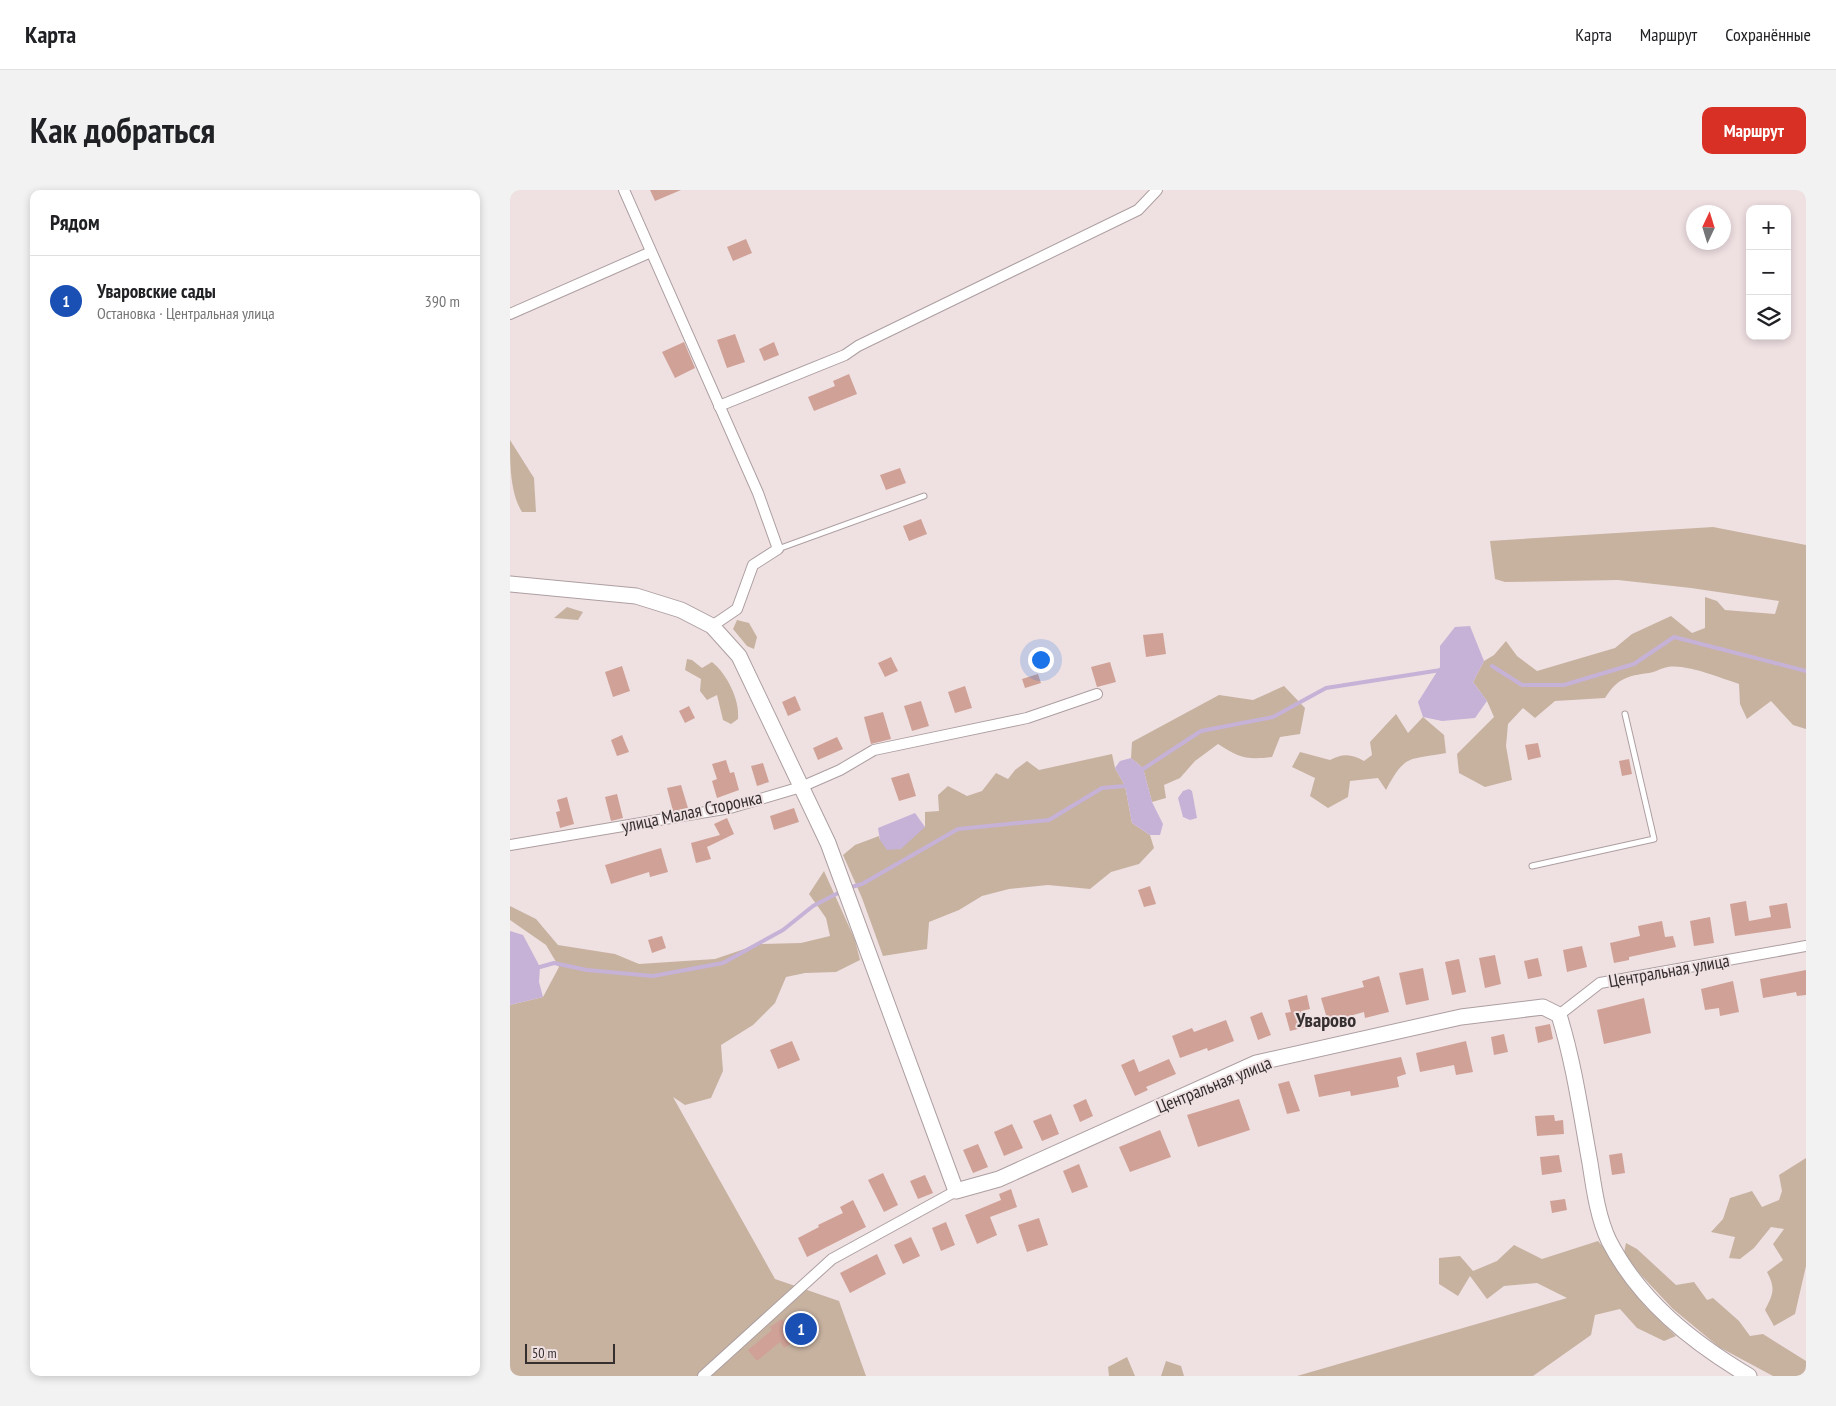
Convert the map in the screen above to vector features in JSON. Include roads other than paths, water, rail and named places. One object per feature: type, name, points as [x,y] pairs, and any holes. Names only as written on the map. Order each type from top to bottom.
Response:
[{"type":"street","points":[[624,190],[758,493],[778,549],[753,565],[737,609],[712,626]]},
{"type":"street","points":[[719,406],[845,354],[1138,210],[1157,190]]},
{"type":"street","points":[[510,314],[651,252]]},
{"type":"street","points":[[510,584],[636,596],[681,610],[712,626],[739,656],[828,843],[956,1191]]},
{"type":"street","name":"улица Малая Сторонка","points":[[510,845],[730,808],[801,787],[840,770],[874,750],[1027,718],[1097,694]]},
{"type":"street","name":"Центральная улица","points":[[703,1376],[832,1259],[956,1191],[999,1179],[1256,1063],[1460,1017],[1543,1007],[1559,1015],[1600,983],[1806,946]]},
{"type":"street","points":[[1559,1015],[1568,1045],[1596,1197],[1609,1240],[1633,1279],[1663,1314],[1716,1356],[1749,1376]]},
{"type":"lane","points":[[778,549],[924,496]]},
{"type":"lane","points":[[1532,866],[1654,839],[1625,714]]},
{"type":"waterway","points":[[1492,666],[1522,685],[1564,685],[1634,664],[1674,637],[1806,671]]},
{"type":"waterway","points":[[1140,771],[1201,731],[1273,717],[1326,688],[1441,670]]},
{"type":"waterway","points":[[848,888],[862,884],[958,829],[1049,820],[1102,788],[1125,786],[1128,783]]},
{"type":"waterway","points":[[540,967],[554,963],[587,970],[653,976],[723,963],[783,930],[813,906],[842,891]]},
{"type":"place","name":"Уваровские сады","points":[[801,1329]]},
{"type":"district","name":"Уварово","points":[[1326,1020]]}]
